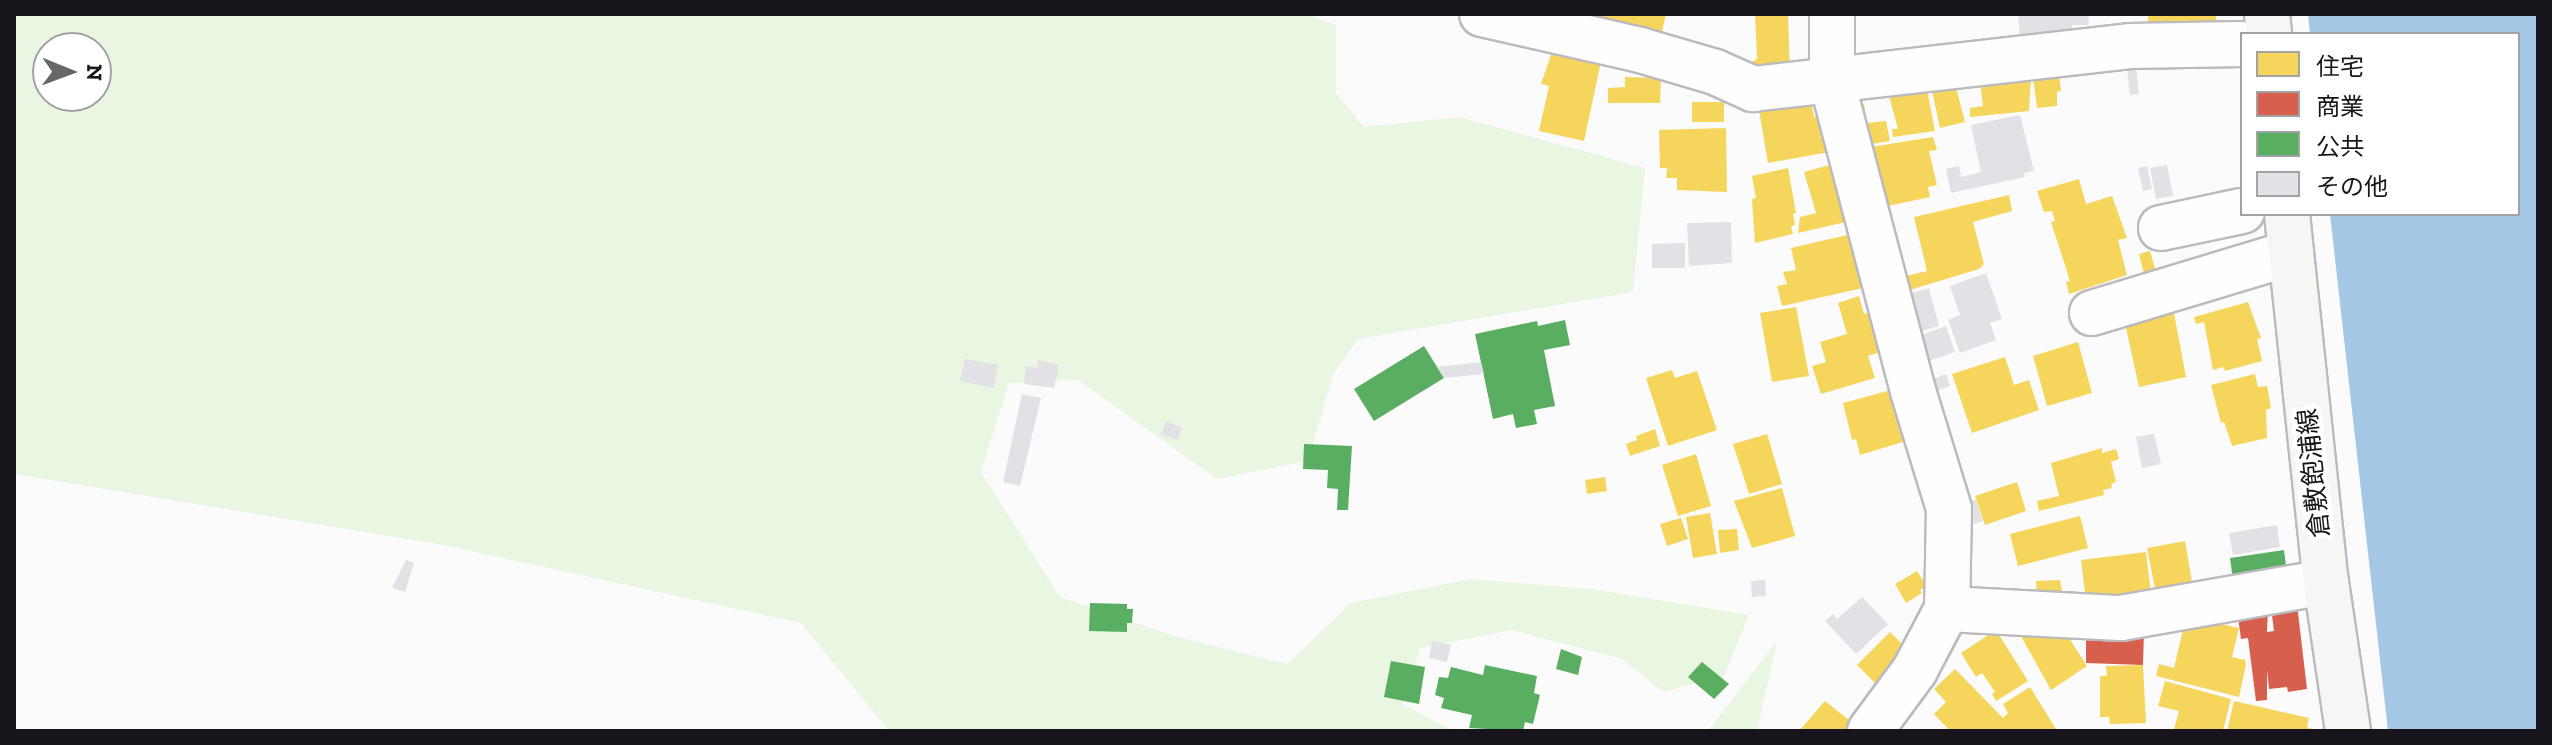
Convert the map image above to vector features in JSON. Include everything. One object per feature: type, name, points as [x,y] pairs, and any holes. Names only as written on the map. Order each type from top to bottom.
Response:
[{"type":"main road","name":"倉敷飽浦線","points":[[2289,233],[2326,582],[2348,731]]},
{"type":"street","points":[[1482,14],[1640,50],[1715,72],[1753,89],[2130,46],[2240,44]]},
{"type":"street","points":[[1832,14],[1832,82],[1913,391],[1949,509],[1947,609],[1915,670],[1870,731]]},
{"type":"street","points":[[2161,228],[2240,211]]},
{"type":"street","points":[[2092,313],[2289,233]]},
{"type":"street","points":[[1947,609],[2121,618],[2326,582]]},
{"type":"green space","points":[[14,14],[1306,14],[1336,25],[1336,93],[1364,127],[1459,117],[1645,168],[1633,292],[1358,339],[1333,375],[1308,461],[1217,479],[1078,380],[1009,383],[981,472],[1060,597],[1171,635],[1287,664],[1351,603],[1470,579],[1591,589],[1749,615],[1724,676],[1663,692],[1622,659],[1512,630],[1420,648],[1402,704],[1454,731],[889,731],[801,623],[443,545],[14,474]]},
{"type":"green space","points":[[1777,641],[1757,731],[1708,731]]},
{"type":"water","points":[[2308,14],[2538,14],[2538,731],[2388,731],[2330,216],[2520,216],[2520,32],[2310,32]]},
{"type":"building: 住宅","points":[[1599,14],[1666,14],[1658,48],[1596,32]]},
{"type":"building: 住宅","points":[[1755,14],[1788,14],[1790,78],[1751,79],[1750,63],[1757,59]]},
{"type":"building: 住宅","points":[[2148,14],[2216,14],[2216,36],[2149,37]]},
{"type":"building: 住宅","points":[[1554,46],[1602,57],[1584,141],[1539,131],[1549,86],[1541,84]]},
{"type":"building: 住宅","points":[[2058,67],[2061,91],[2057,92],[2057,106],[2037,108],[2032,69]]},
{"type":"building: 住宅","points":[[1979,73],[2031,77],[2029,111],[1970,117],[1970,108],[1983,106]]},
{"type":"building: 住宅","points":[[1953,76],[1965,122],[1940,128],[1930,81]]},
{"type":"building: 住宅","points":[[1625,77],[1661,78],[1660,103],[1608,103],[1608,88],[1625,87]]},
{"type":"building: 住宅","points":[[1925,80],[1935,131],[1893,137],[1892,129],[1898,129],[1886,85]]},
{"type":"building: 住宅","points":[[1810,96],[1814,117],[1822,116],[1829,152],[1768,163],[1758,104]]},
{"type":"building: 住宅","points":[[1692,102],[1724,102],[1724,122],[1692,122]]},
{"type":"building: 住宅","points":[[1864,104],[1867,123],[1886,121],[1890,141],[1854,147],[1848,108]]},
{"type":"building: 住宅","points":[[1726,128],[1727,192],[1677,190],[1677,178],[1666,178],[1667,168],[1660,168],[1659,130]]},
{"type":"building: 住宅","points":[[1933,137],[1937,150],[1929,151],[1937,185],[1928,187],[1930,197],[1870,210],[1871,147]]},
{"type":"building: 住宅","points":[[1837,163],[1850,221],[1798,233],[1800,217],[1816,213],[1804,172]]},
{"type":"building: 住宅","points":[[1788,168],[1796,213],[1793,214],[1795,225],[1791,226],[1793,234],[1755,243],[1752,199],[1756,198],[1752,176]]},
{"type":"building: 住宅","points":[[2079,179],[2086,204],[2112,196],[2127,238],[2118,240],[2127,275],[2069,294],[2066,282],[2070,281],[2051,222],[2055,221],[2052,211],[2044,212],[2037,191]]},
{"type":"building: 住宅","points":[[2009,195],[2012,211],[1973,222],[1984,264],[1979,269],[1893,295],[1893,231],[1906,276],[1927,271],[1914,217]]},
{"type":"building: 住宅","points":[[1856,233],[1863,288],[1782,306],[1777,286],[1787,284],[1783,272],[1796,270],[1791,248]]},
{"type":"building: 住宅","points":[[2150,251],[2157,275],[2145,278],[2139,254]]},
{"type":"building: 住宅","points":[[1859,296],[1864,314],[1875,310],[1887,350],[1868,356],[1875,378],[1821,394],[1812,366],[1826,362],[1820,342],[1847,334],[1838,303]]},
{"type":"building: 住宅","points":[[2248,302],[2261,338],[2257,339],[2262,361],[2225,371],[2223,367],[2213,370],[2204,322],[2196,324],[2194,317]]},
{"type":"building: 住宅","points":[[1796,307],[1809,376],[1772,382],[1760,313]]},
{"type":"building: 住宅","points":[[2173,308],[2186,377],[2139,387],[2124,319]]},
{"type":"building: 住宅","points":[[2078,342],[2092,393],[2047,406],[2033,356]]},
{"type":"building: 住宅","points":[[2005,357],[2014,385],[2029,380],[2039,410],[1972,433],[1952,374]]},
{"type":"building: 住宅","points":[[1672,370],[1675,378],[1697,371],[1717,430],[1668,446],[1646,378]]},
{"type":"building: 住宅","points":[[2255,374],[2258,387],[2267,386],[2271,408],[2266,410],[2267,438],[2232,446],[2224,422],[2221,423],[2211,385]]},
{"type":"building: 住宅","points":[[1902,387],[1916,438],[1860,455],[1856,439],[1852,440],[1843,403]]},
{"type":"building: 住宅","points":[[1655,429],[1660,446],[1630,456],[1626,444],[1637,440],[1636,436]]},
{"type":"building: 住宅","points":[[1767,434],[1782,484],[1749,494],[1733,444]]},
{"type":"building: 住宅","points":[[2102,448],[2102,453],[2116,449],[2119,459],[2111,462],[2116,482],[2111,484],[2112,488],[2103,490],[2104,495],[2039,511],[2037,501],[2059,496],[2051,463]]},
{"type":"building: 住宅","points":[[1696,454],[1711,506],[1678,516],[1662,465]]},
{"type":"building: 住宅","points":[[1605,477],[1607,491],[1587,494],[1585,480]]},
{"type":"building: 住宅","points":[[2017,482],[2026,511],[1985,525],[1975,496]]},
{"type":"building: 住宅","points":[[1782,488],[1795,536],[1752,548],[1734,501]]},
{"type":"building: 住宅","points":[[1710,513],[1717,554],[1693,558],[1686,517]]},
{"type":"building: 住宅","points":[[2080,516],[2088,548],[2018,566],[2010,534]]},
{"type":"building: 住宅","points":[[1681,518],[1688,539],[1667,546],[1660,524]]},
{"type":"building: 住宅","points":[[1737,529],[1739,550],[1720,553],[1718,530]]},
{"type":"building: 住宅","points":[[2185,541],[2192,582],[2155,589],[2147,548]]},
{"type":"building: 住宅","points":[[2146,552],[2152,602],[2038,611],[2036,581],[2060,580],[2064,600],[2086,600],[2081,560]]},
{"type":"building: 住宅","points":[[1917,571],[1927,586],[1906,603],[1895,584]]},
{"type":"building: 住宅","points":[[2186,616],[2239,628],[2232,657],[2245,660],[2246,664],[2239,697],[2156,676],[2159,664],[2174,668]]},
{"type":"building: 住宅","points":[[2062,627],[2087,666],[2051,690],[2018,631]]},
{"type":"building: 住宅","points":[[1996,630],[2028,681],[1996,701],[1992,694],[1995,692],[1982,673],[1976,677],[1961,653]]},
{"type":"building: 住宅","points":[[1890,632],[1921,663],[1888,696],[1857,665]]},
{"type":"building: 住宅","points":[[2143,665],[2146,723],[2110,724],[2109,717],[2100,717],[2100,676],[2107,676],[2106,666]]},
{"type":"building: 住宅","points":[[1955,669],[2003,718],[2008,713],[2003,704],[2030,687],[2056,729],[1950,731],[1934,714],[1946,702],[1934,689]]},
{"type":"building: 住宅","points":[[2165,681],[2231,699],[2223,731],[2174,729],[2179,711],[2158,706]]},
{"type":"building: 住宅","points":[[1825,701],[1858,727],[1855,731],[1799,731]]},
{"type":"building: 住宅","points":[[2234,701],[2309,718],[2307,727],[2317,731],[2227,731]]},
{"type":"building: 商業","points":[[2297,604],[2307,689],[2288,692],[2287,687],[2269,689],[2267,670],[2267,700],[2256,701],[2248,638],[2241,639],[2238,617],[2268,608],[2267,632],[2274,631],[2271,608]]},
{"type":"building: 商業","points":[[2086,629],[2144,631],[2143,665],[2086,663]]},
{"type":"building: 公共","points":[[1565,320],[1570,345],[1544,350],[1555,406],[1534,410],[1537,424],[1516,428],[1513,414],[1493,419],[1475,334],[1537,321],[1538,326]]},
{"type":"building: 公共","points":[[1424,346],[1444,378],[1374,421],[1354,389]]},
{"type":"building: 公共","points":[[1304,444],[1352,446],[1348,510],[1337,510],[1338,489],[1327,488],[1328,470],[1303,469]]},
{"type":"building: 公共","points":[[2284,550],[2287,573],[2233,580],[2230,558]]},
{"type":"building: 公共","points":[[1090,603],[1127,604],[1127,609],[1133,609],[1132,623],[1127,623],[1127,632],[1089,631]]},
{"type":"building: 公共","points":[[1561,649],[1582,657],[1578,675],[1556,669]]},
{"type":"building: 公共","points":[[1391,661],[1425,667],[1419,704],[1384,697]]},
{"type":"building: 公共","points":[[1702,662],[1729,684],[1714,699],[1688,677]]},
{"type":"building: 公共","points":[[1485,665],[1537,676],[1534,693],[1540,695],[1533,724],[1525,722],[1523,731],[1469,728],[1472,715],[1441,708],[1444,698],[1435,695],[1439,677],[1448,678],[1451,667],[1483,675]]},
{"type":"building: その他","points":[[2018,14],[2088,14],[2089,25],[2072,25],[2073,50],[2020,38]]},
{"type":"building: その他","points":[[2135,58],[2139,94],[2130,95],[2126,59]]},
{"type":"building: その他","points":[[2020,115],[2034,171],[2024,173],[2025,177],[1951,193],[1946,169],[1959,166],[1961,177],[1981,172],[1971,125]]},
{"type":"building: その他","points":[[2167,165],[2173,196],[2156,199],[2150,168]]},
{"type":"building: その他","points":[[2147,166],[2152,189],[2143,191],[2138,168]]},
{"type":"building: その他","points":[[1731,222],[1732,263],[1689,266],[1687,223]]},
{"type":"building: その他","points":[[1685,243],[1685,268],[1652,268],[1652,244]]},
{"type":"building: その他","points":[[1986,273],[2002,319],[1990,323],[1996,340],[1960,353],[1948,320],[1960,315],[1950,286]]},
{"type":"building: その他","points":[[1929,288],[1939,326],[1905,336],[1894,298]]},
{"type":"building: その他","points":[[1946,326],[1955,352],[1913,366],[1905,341]]},
{"type":"building: その他","points":[[965,359],[998,365],[994,388],[960,381]]},
{"type":"building: その他","points":[[1038,360],[1059,365],[1054,388],[1024,384],[1026,366],[1038,368]]},
{"type":"building: その他","points":[[1481,362],[1484,374],[1444,378],[1437,367]]},
{"type":"building: その他","points":[[1946,374],[1950,386],[1927,394],[1922,383]]},
{"type":"building: その他","points":[[1022,394],[1041,398],[1020,486],[1003,482]]},
{"type":"building: その他","points":[[1166,421],[1182,428],[1177,440],[1161,434]]},
{"type":"building: その他","points":[[2154,434],[2161,464],[2142,468],[2136,437]]},
{"type":"building: その他","points":[[1976,500],[1983,521],[1974,524],[1967,502]]},
{"type":"building: その他","points":[[2277,525],[2280,547],[2233,555],[2229,533]]},
{"type":"building: その他","points":[[406,560],[414,563],[405,592],[392,588]]},
{"type":"building: その他","points":[[1765,580],[1766,596],[1752,597],[1751,581]]},
{"type":"building: その他","points":[[1862,597],[1888,624],[1856,654],[1825,621],[1833,614],[1837,619]]},
{"type":"building: その他","points":[[1432,641],[1451,645],[1447,662],[1429,658]]}]
